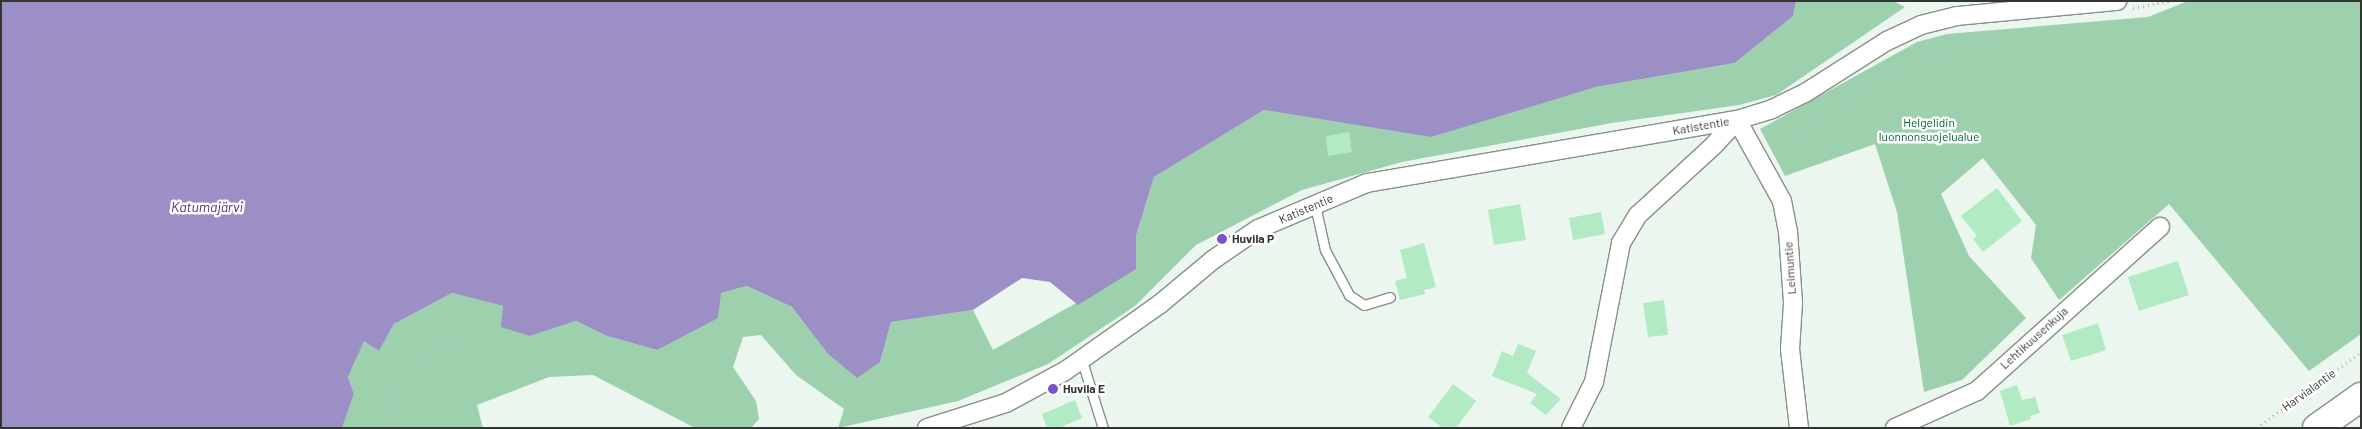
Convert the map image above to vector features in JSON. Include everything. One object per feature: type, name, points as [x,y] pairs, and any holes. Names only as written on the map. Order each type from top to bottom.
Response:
[{"type":"highway","points":[[2317,428],[2361,397]]},
{"type":"street","name":"Katistentie","points":[[927,428],[1006,403],[1082,361],[1258,229],[1367,183],[1737,120],[1772,109],[1805,93],[1886,41],[1921,25],[1957,16],[2121,5]]},
{"type":"street","name":"Katistentie","points":[[1571,428],[1594,382],[1621,243],[1638,215],[1714,146],[1737,120]]},
{"type":"street","name":"Leimuntie","points":[[1737,120],[1782,202],[1788,231],[1792,304],[1790,349],[1799,428]]},
{"type":"street","name":"Lehtikuusenkuja","points":[[1895,428],[1977,391],[2160,227]]},
{"type":"lane","points":[[1315,205],[1325,250],[1349,295],[1364,305],[1390,297]]},
{"type":"lane","points":[[1082,361],[1103,428]]},
{"type":"path","points":[[2121,5],[2170,1]]},
{"type":"path","points":[[1759,157],[1892,74],[1919,61],[2014,29]]},
{"type":"path","points":[[397,428],[392,387],[404,367],[460,338],[480,335]]},
{"type":"path","name":"Harvialantie","points":[[2257,428],[2361,352]]},
{"type":"green space","points":[[1796,1],[1893,1],[1905,7],[1776,95],[1739,105],[1612,123],[1402,162],[1302,190],[1196,245],[1135,306],[1048,364],[958,401],[838,428],[844,409],[796,375],[761,335],[743,337],[733,367],[756,401],[759,419],[751,428],[695,428],[593,375],[549,377],[477,405],[483,428],[342,428],[354,394],[348,377],[364,340],[379,351],[394,324],[452,293],[503,306],[530,336],[576,321],[607,336],[657,350],[721,293],[747,286],[792,307],[827,353],[880,362],[891,322],[973,310],[993,350],[1136,269],[1136,236],[1154,177],[1264,110],[1427,136],[1596,87],[1735,63],[1793,16]]},
{"type":"green space","name":"Helgelidin luonnonsuojelualue","points":[[2188,1],[2361,1],[2361,334],[2309,371],[2169,204],[2059,300],[2031,258],[2036,225],[1983,158],[1941,194],[1969,256],[2026,318],[1962,380],[1924,392],[1897,212],[1875,144],[1785,176],[1760,129],[1917,42],[1947,34],[2148,17]]},
{"type":"water","name":"Katumajärvi","points":[[1,1],[1796,1],[1793,16],[1735,63],[1596,87],[1431,137],[1264,110],[1154,177],[1136,236],[1136,269],[1078,305],[1050,282],[1022,278],[973,310],[891,322],[880,362],[857,378],[827,353],[792,307],[747,286],[721,293],[718,318],[657,350],[607,336],[576,321],[530,336],[501,327],[503,306],[452,293],[394,324],[379,351],[364,341],[348,377],[354,394],[342,428],[1,428]]},
{"type":"building","points":[[1349,132],[1352,152],[1328,156],[1326,136]]},
{"type":"building","points":[[1997,188],[2022,221],[1983,252],[1973,239],[1977,236],[1961,216]]},
{"type":"building","points":[[1520,204],[1526,240],[1494,245],[1488,210]]},
{"type":"building","points":[[1601,212],[1605,234],[1573,240],[1569,218]]},
{"type":"building","points":[[1424,243],[1436,287],[1424,290],[1425,294],[1400,300],[1395,281],[1407,278],[1400,250]]},
{"type":"building","points":[[2178,261],[2189,295],[2139,311],[2128,277]]},
{"type":"building","points":[[1664,300],[1668,335],[1648,337],[1643,303]]},
{"type":"building","points":[[2098,323],[2106,350],[2071,361],[2062,335]]},
{"type":"building","points":[[1518,344],[1536,351],[1527,373],[1561,399],[1546,415],[1530,403],[1537,394],[1492,376],[1502,351],[1513,356]]},
{"type":"building","points":[[1453,384],[1476,401],[1456,428],[1443,428],[1428,417]]},
{"type":"building","points":[[2017,385],[2022,400],[2035,397],[2040,413],[2030,416],[2031,419],[2010,426],[2000,391]]},
{"type":"building","points":[[1075,400],[1082,418],[1059,428],[1047,428],[1042,414]]},
{"type":"place","name":"Huvila P","points":[[1222,239]]},
{"type":"place","name":"Huvila E","points":[[1053,389]]}]
